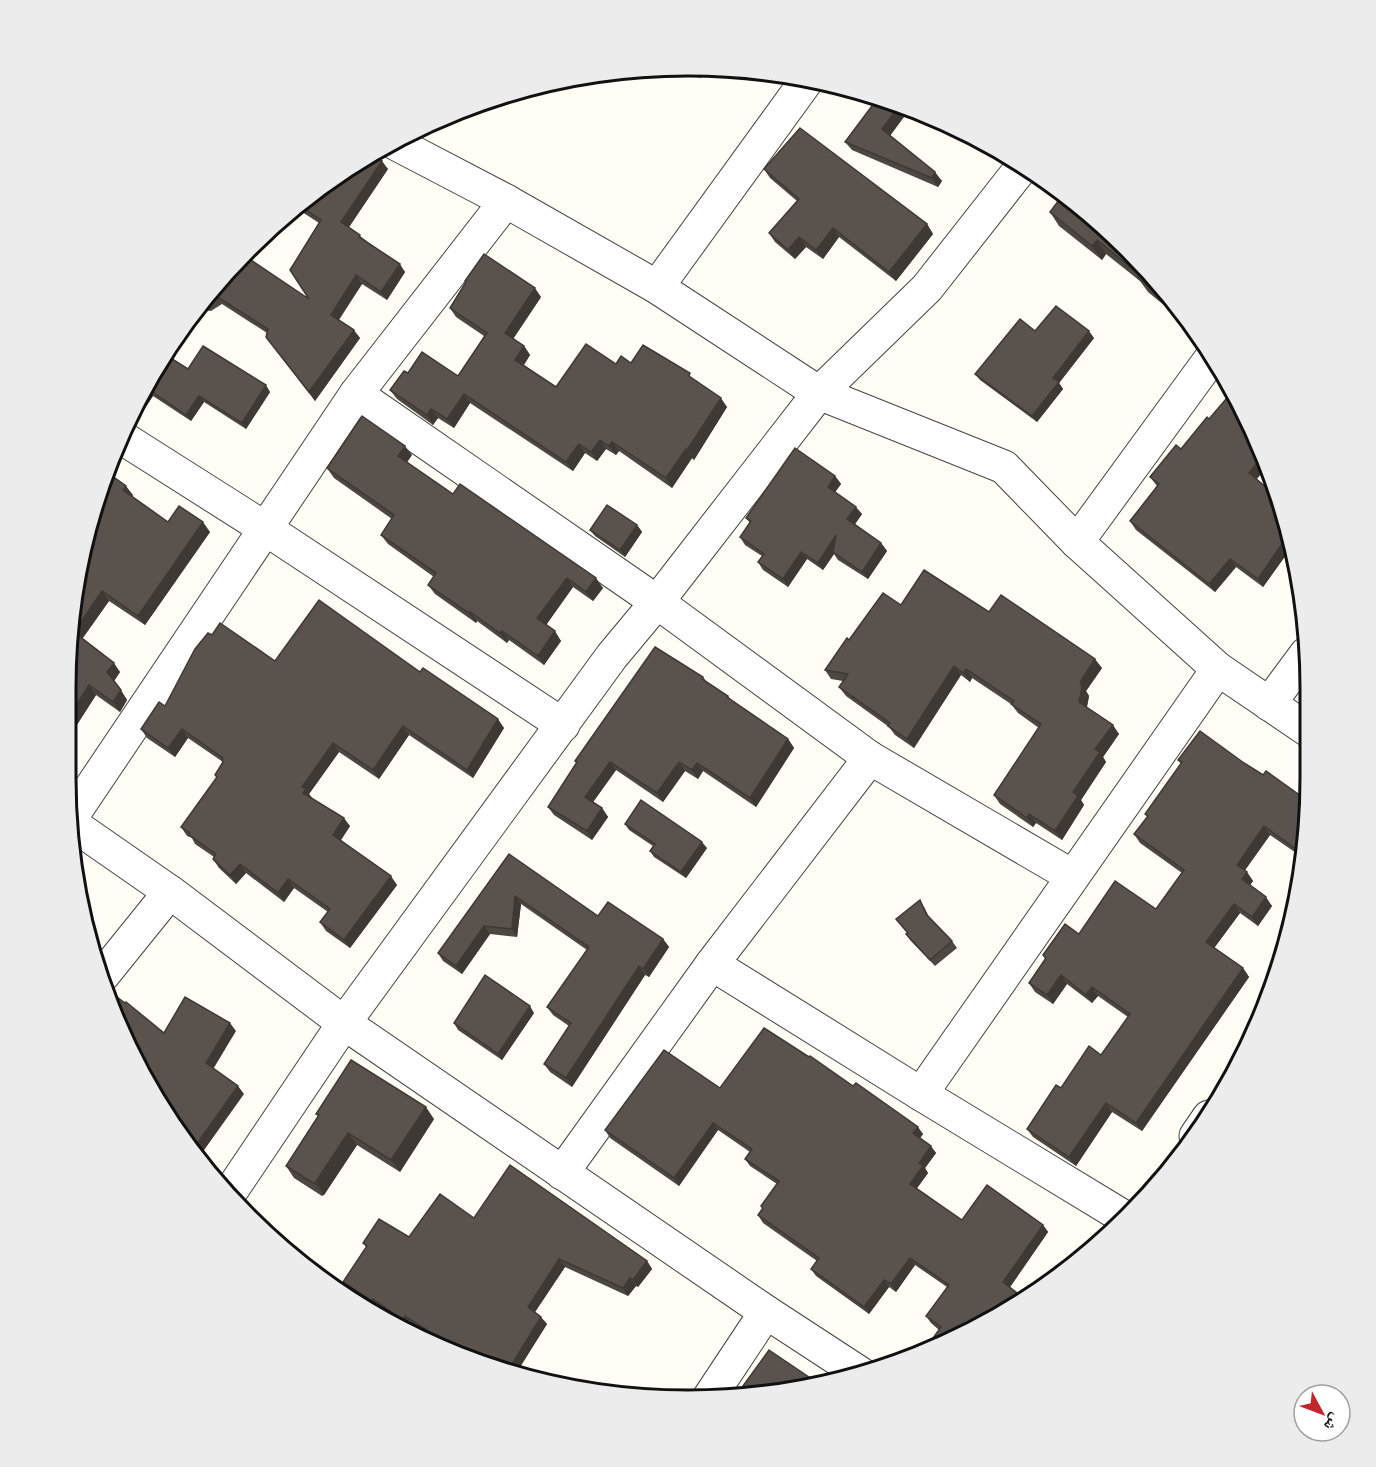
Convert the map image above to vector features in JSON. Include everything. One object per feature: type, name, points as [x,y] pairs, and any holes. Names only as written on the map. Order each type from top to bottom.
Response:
[{"type":"street","points":[[657,287],[802,87]]},
{"type":"street","points":[[403,147],[506,201],[657,287],[819,393],[1004,466],[1077,542],[1218,669],[1300,725]]},
{"type":"street","points":[[233,1188],[344,1023],[612,656],[657,602],[819,393],[927,288],[1017,173]]},
{"type":"street","points":[[77,808],[356,394],[506,201]]},
{"type":"street","points":[[1077,542],[1207,364]]},
{"type":"street","points":[[356,394],[657,602],[870,758],[1072,876]]},
{"type":"street","points":[[129,442],[266,529],[563,725]]},
{"type":"street","points":[[1269,704],[1299,664]]},
{"type":"street","points":[[921,1094],[1218,669]]},
{"type":"street","points":[[562,1173],[712,964],[870,758]]},
{"type":"street","points":[[79,829],[170,892],[344,1023],[766,1312],[852,1368]]},
{"type":"street","points":[[107,970],[170,892]]},
{"type":"street","points":[[712,964],[1118,1213]]},
{"type":"street","points":[[715,1389],[766,1312]]},
{"type":"building","points":[[873,105],[885,109],[894,112],[882,129],[935,172],[932,178],[845,142]]},
{"type":"building","points":[[800,128],[927,224],[889,272],[833,228],[816,250],[799,237],[788,250],[769,233],[799,199],[764,169]]},
{"type":"building","points":[[380,160],[382,161],[341,222],[400,264],[381,292],[356,275],[331,315],[354,330],[309,392],[266,337],[268,329],[218,297],[252,260],[309,299],[290,270],[321,220],[307,210],[348,180]]},
{"type":"building","points":[[1058,201],[1091,228],[1132,269],[1097,240],[1092,246],[1050,212]]},
{"type":"building","points":[[484,254],[535,288],[505,333],[524,346],[515,360],[556,387],[586,344],[616,364],[621,356],[631,363],[643,345],[690,373],[689,376],[721,398],[666,478],[612,442],[609,446],[600,440],[591,452],[579,444],[566,462],[464,394],[447,419],[431,409],[427,415],[390,390],[404,371],[408,373],[422,352],[458,376],[487,333],[450,308]]},
{"type":"building","points":[[1056,306],[1089,331],[1053,378],[1059,382],[1032,416],[975,374],[1020,319],[1035,331]]},
{"type":"building","points":[[203,346],[266,385],[242,423],[199,396],[186,415],[153,392],[173,359],[188,369]]},
{"type":"building","points":[[1226,399],[1257,464],[1249,473],[1265,487],[1279,530],[1282,544],[1258,579],[1230,559],[1209,584],[1130,521],[1159,484],[1150,477],[1176,445],[1181,449],[1207,417],[1209,419]]},
{"type":"building","points":[[362,416],[405,446],[398,456],[453,494],[460,484],[596,578],[586,592],[567,578],[537,618],[555,631],[538,656],[428,585],[436,573],[381,535],[394,515],[327,468]]},
{"type":"building","points":[[795,448],[835,476],[828,487],[856,507],[847,519],[881,543],[862,572],[833,552],[836,535],[818,563],[801,552],[783,579],[758,562],[764,554],[740,537],[751,521],[746,518]]},
{"type":"building","points":[[114,477],[126,486],[123,490],[168,522],[179,506],[203,522],[138,616],[102,591],[81,622],[88,569],[97,530]]},
{"type":"building","points":[[607,505],[637,525],[620,550],[590,530]]},
{"type":"building","points":[[924,570],[989,612],[1001,595],[1095,659],[1080,682],[1082,687],[1079,702],[1113,725],[1095,749],[1100,752],[1073,792],[1078,796],[1055,831],[1029,814],[1027,818],[994,795],[1041,724],[1011,704],[1014,701],[966,669],[963,673],[954,666],[907,739],[888,726],[890,723],[839,687],[848,674],[825,670],[883,593],[901,605]]},
{"type":"building","points":[[319,600],[420,672],[423,668],[498,719],[467,770],[403,726],[373,770],[333,743],[302,787],[306,789],[303,793],[344,818],[333,835],[391,876],[344,940],[320,922],[330,909],[288,879],[278,893],[240,864],[230,875],[213,859],[216,854],[181,827],[217,777],[215,775],[223,758],[182,729],[168,748],[141,729],[159,702],[165,706],[195,649],[208,633],[212,635],[220,623],[275,661]]},
{"type":"building","points":[[79,636],[114,663],[107,672],[121,690],[113,702],[89,685],[76,706]]},
{"type":"building","points":[[655,647],[703,677],[702,679],[788,739],[750,798],[697,763],[692,770],[679,762],[657,793],[610,762],[585,797],[602,808],[587,831],[548,807],[577,762],[575,761]]},
{"type":"building","points":[[1200,731],[1244,763],[1263,775],[1266,771],[1299,795],[1295,848],[1264,826],[1237,865],[1247,872],[1242,879],[1266,897],[1252,917],[1234,904],[1206,942],[1243,968],[1136,1123],[1106,1103],[1069,1157],[1027,1129],[1056,1085],[1061,1088],[1089,1046],[1101,1055],[1130,1014],[1092,987],[1086,995],[1061,975],[1047,995],[1029,983],[1046,958],[1043,955],[1065,924],[1079,934],[1115,881],[1156,909],[1184,870],[1134,834],[1148,816],[1145,814],[1182,762],[1178,760]]},
{"type":"building","points":[[641,800],[702,842],[681,872],[650,851],[655,844],[625,824]]},
{"type":"building","points":[[509,854],[598,916],[608,902],[663,939],[643,969],[639,966],[566,1078],[544,1064],[571,1023],[547,1007],[589,947],[515,896],[512,929],[484,926],[456,966],[438,953]]},
{"type":"building","points":[[920,900],[926,914],[952,941],[930,960],[906,934],[908,933],[896,919]]},
{"type":"building","points":[[485,975],[530,1006],[498,1054],[454,1023]]},
{"type":"building","points":[[117,997],[164,1033],[185,997],[230,1023],[206,1063],[238,1086],[197,1143],[158,1085]]},
{"type":"building","points":[[764,1028],[853,1086],[856,1083],[918,1127],[913,1133],[931,1146],[919,1163],[923,1166],[910,1184],[962,1220],[987,1185],[1043,1225],[1003,1282],[1017,1293],[1016,1295],[994,1309],[932,1339],[941,1327],[926,1316],[949,1285],[910,1258],[891,1284],[884,1280],[864,1307],[811,1269],[819,1258],[758,1215],[763,1208],[761,1206],[779,1181],[745,1159],[752,1149],[713,1123],[674,1178],[605,1130],[664,1050],[720,1088]]},
{"type":"building","points":[[351,1060],[426,1107],[391,1160],[348,1133],[313,1183],[286,1166]]},
{"type":"building","points":[[510,1165],[647,1261],[633,1280],[630,1278],[623,1288],[559,1259],[528,1307],[541,1317],[512,1364],[454,1344],[405,1316],[403,1320],[343,1282],[367,1246],[363,1243],[379,1219],[409,1237],[440,1194],[474,1218]]},
{"type":"building","points":[[769,1350],[810,1378],[768,1385],[742,1388]]}]
